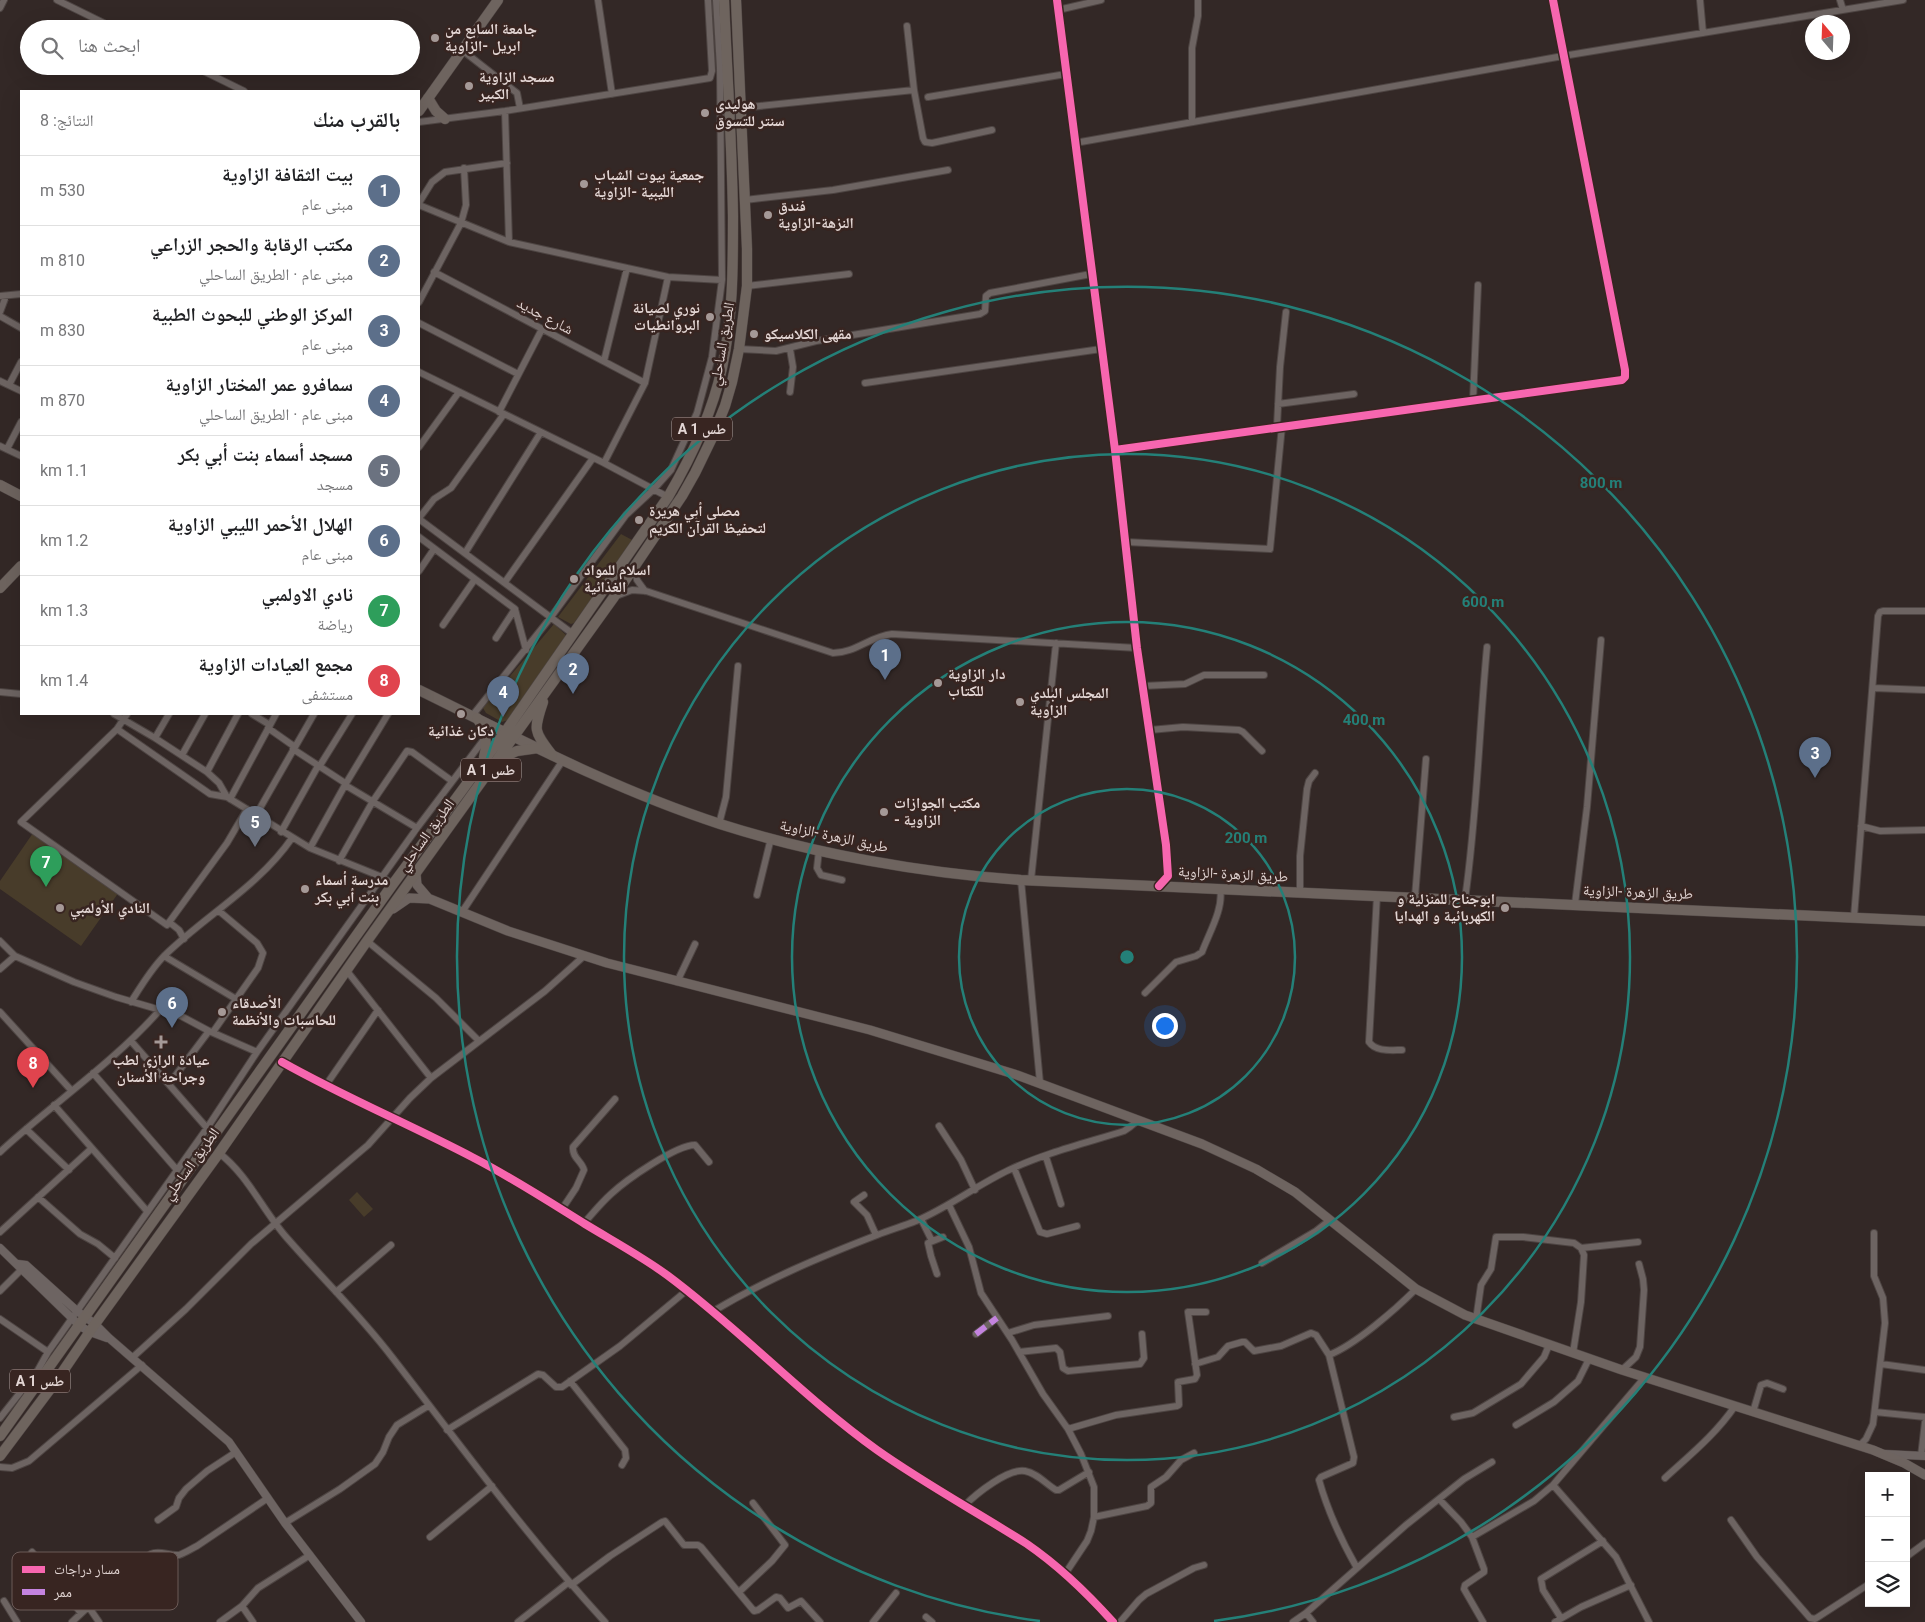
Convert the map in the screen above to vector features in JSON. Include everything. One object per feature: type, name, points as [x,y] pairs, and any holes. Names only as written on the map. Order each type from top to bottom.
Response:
[{"type":"highway","name":"الطريق الساحلي","points":[[0,1436],[81,1318],[393,884],[505,732],[668,497],[688,462],[707,418],[722,369],[729,324],[733,278],[732,182],[724,0]]},
{"type":"highway","name":"الطريق الساحلي","points":[[0,1456],[57,1380],[367,941],[614,597],[695,473],[725,406],[739,349],[747,286],[748,249],[736,0]]},
{"type":"highway","points":[[545,693],[536,728],[539,738],[552,755]]},
{"type":"highway","points":[[474,717],[483,727],[486,737],[483,761]]},
{"type":"highway","points":[[498,760],[517,751],[538,748]]},
{"type":"main road","points":[[420,110],[498,0]]},
{"type":"main road","points":[[428,98],[436,111],[445,119]]},
{"type":"main road","points":[[0,485],[20,495]]},
{"type":"main road","points":[[0,491],[20,501]]},
{"type":"main road","points":[[1,584],[20,567]]},
{"type":"main road","points":[[0,595],[20,574]]},
{"type":"main road","name":"طريق الزهرة -الزاوية","points":[[420,690],[563,760],[636,792],[719,824],[818,850],[924,869],[1026,880],[1925,921]]},
{"type":"main road","points":[[416,874],[418,885],[430,899]]},
{"type":"main road","points":[[391,910],[410,898],[430,899],[508,931],[584,956],[677,982],[906,1039],[1040,1083],[1195,1142],[1247,1164],[1288,1187],[1416,1289],[1441,1304],[1476,1320],[1622,1370],[1883,1454],[1925,1475],[1925,1465]]},
{"type":"street","points":[[0,8],[4,0]]},
{"type":"street","points":[[598,0],[612,94]]},
{"type":"street","points":[[420,122],[710,78],[712,71],[708,0]]},
{"type":"street","points":[[474,717],[552,617],[626,515],[654,489],[673,465],[697,414],[712,357],[722,280],[720,68],[716,0]]},
{"type":"street","points":[[1057,0],[1115,450],[1137,648],[1168,862],[1168,876],[1159,886]]},
{"type":"street","points":[[1058,10],[1101,0]]},
{"type":"street","points":[[1192,122],[1192,48],[1198,16],[1198,0]]},
{"type":"street","points":[[1115,450],[1622,380],[1625,370],[1553,0]]},
{"type":"street","points":[[1700,0],[1703,33]]},
{"type":"street","points":[[1840,0],[1843,10]]},
{"type":"street","points":[[1075,142],[1563,56],[1903,0]]},
{"type":"street","points":[[59,1],[98,20]]},
{"type":"street","points":[[907,26],[914,90],[922,138],[928,143],[992,130]]},
{"type":"street","points":[[462,50],[517,93],[520,108]]},
{"type":"street","points":[[928,97],[1066,74]]},
{"type":"street","points":[[211,75],[242,90]]},
{"type":"street","points":[[741,108],[914,90]]},
{"type":"street","points":[[505,110],[509,242]]},
{"type":"street","points":[[420,202],[432,182],[440,174],[464,168],[507,163]]},
{"type":"street","points":[[420,300],[461,223],[466,205],[464,168]]},
{"type":"street","points":[[745,200],[833,190],[948,170]]},
{"type":"street","points":[[420,204],[509,242],[668,277],[722,280]]},
{"type":"street","points":[[604,361],[626,268]]},
{"type":"street","name":"شارع جديد","points":[[434,272],[645,383]]},
{"type":"street","points":[[747,286],[848,274]]},
{"type":"street","points":[[739,349],[769,352],[790,349],[816,341],[980,314],[985,311],[986,296],[990,293],[1091,274]]},
{"type":"street","points":[[604,463],[645,383],[668,277]]},
{"type":"street","points":[[1473,401],[1478,285]]},
{"type":"street","points":[[0,312],[3,296],[20,294]]},
{"type":"street","points":[[1126,542],[1270,549],[1280,426],[1278,404],[1286,312]]},
{"type":"street","points":[[0,316],[20,327]]},
{"type":"street","points":[[420,324],[518,374]]},
{"type":"street","points":[[420,518],[434,499],[451,488],[501,413],[518,374],[542,329]]},
{"type":"street","points":[[790,349],[793,362],[790,392]]},
{"type":"street","points":[[865,383],[1101,349]]},
{"type":"street","points":[[10,385],[20,364]]},
{"type":"street","points":[[420,372],[604,463],[668,497]]},
{"type":"street","points":[[0,381],[20,390]]},
{"type":"street","points":[[420,447],[459,392]]},
{"type":"street","points":[[1278,404],[1354,394]]},
{"type":"street","points":[[8,450],[20,424]]},
{"type":"street","points":[[465,554],[541,432]]},
{"type":"street","points":[[0,446],[20,456]]},
{"type":"street","points":[[505,582],[593,458]]},
{"type":"street","points":[[420,520],[573,634]]},
{"type":"street","points":[[420,538],[515,609],[526,650]]},
{"type":"street","points":[[420,570],[434,549]]},
{"type":"street","points":[[634,567],[637,580],[646,592]]},
{"type":"street","points":[[443,624],[476,579]]},
{"type":"street","points":[[614,597],[632,590],[646,592],[833,653],[848,651],[878,637],[892,634],[1137,648]]},
{"type":"street","points":[[496,638],[515,609]]},
{"type":"street","points":[[1854,917],[1878,616],[1880,612],[1925,611]]},
{"type":"street","points":[[1575,904],[1587,807],[1600,640]]},
{"type":"street","points":[[1040,1083],[1026,880],[1034,865],[1056,643]]},
{"type":"street","points":[[1464,900],[1476,803],[1480,723],[1487,648]]},
{"type":"street","points":[[719,824],[726,797],[738,666]]},
{"type":"street","points":[[1143,686],[1185,684],[1204,675],[1264,675]]},
{"type":"street","points":[[1873,688],[1925,690]]},
{"type":"street","points":[[0,692],[20,694]]},
{"type":"street","points":[[155,738],[168,715]]},
{"type":"street","points":[[182,756],[204,715]]},
{"type":"street","points":[[206,772],[237,715]]},
{"type":"street","points":[[253,715],[294,748],[345,784],[417,828]]},
{"type":"street","points":[[229,798],[275,715]]},
{"type":"street","points":[[256,814],[313,715]]},
{"type":"street","points":[[281,832],[351,715]]},
{"type":"street","points":[[310,848],[345,784],[387,715]]},
{"type":"street","points":[[229,798],[219,783],[206,772],[126,716],[117,729],[21,822],[165,924],[169,922],[227,843],[247,809]]},
{"type":"street","points":[[1150,730],[1183,728],[1239,730],[1244,732],[1262,751]]},
{"type":"street","points":[[117,729],[210,794],[229,798],[281,832],[310,848],[393,884]]},
{"type":"street","points":[[81,1318],[115,1258],[147,1211],[417,828],[486,737]]},
{"type":"street","points":[[339,861],[373,801],[409,750],[452,781]]},
{"type":"street","points":[[1415,897],[1426,759]]},
{"type":"street","points":[[462,912],[563,760]]},
{"type":"street","points":[[1300,892],[1300,856],[1307,789],[1311,778],[1316,773]]},
{"type":"street","points":[[1861,826],[1880,831],[1925,830]]},
{"type":"street","points":[[131,1002],[144,981],[164,956],[219,911],[276,858],[292,838]]},
{"type":"street","points":[[757,895],[771,838]]},
{"type":"street","points":[[818,850],[817,868],[821,875],[842,880]]},
{"type":"street","points":[[1145,993],[1176,962],[1196,956],[1202,952],[1220,909],[1222,898],[1220,889]]},
{"type":"street","points":[[1377,895],[1369,1042],[1378,1049],[1402,1050]]},
{"type":"street","points":[[169,1084],[236,1000],[258,968],[264,953],[257,943],[219,911]]},
{"type":"street","points":[[169,922],[179,930],[184,939]]},
{"type":"street","points":[[0,941],[15,956],[74,982],[159,1011],[181,1016],[211,1032],[258,1052]]},
{"type":"street","points":[[367,941],[436,998],[479,1040]]},
{"type":"street","points":[[677,982],[695,944]]},
{"type":"street","points":[[0,969],[15,956]]},
{"type":"street","points":[[164,956],[236,1000]]},
{"type":"street","points":[[133,1357],[186,1309],[235,1258],[368,1145],[392,1117],[431,1078],[552,986],[584,956]]},
{"type":"street","points":[[347,971],[431,1078]]},
{"type":"street","points":[[326,1086],[378,1010]]},
{"type":"street","points":[[0,1152],[54,1104],[131,1041],[159,1011]]},
{"type":"street","points":[[0,1012],[71,1090]]},
{"type":"street","points":[[131,1041],[207,1128]]},
{"type":"street","points":[[282,1062],[326,1086],[473,1157],[633,1253],[712,1312],[848,1429],[964,1506],[1028,1545],[1066,1574],[1113,1622]]},
{"type":"street","points":[[93,1073],[177,1170]]},
{"type":"street","points":[[562,1209],[576,1188],[584,1170],[574,1156],[574,1148],[616,1098]]},
{"type":"street","points":[[54,1104],[91,1149],[147,1211]]},
{"type":"street","points":[[712,1312],[747,1290],[785,1272],[949,1205],[994,1177],[1014,1168],[1124,1131],[1137,1121]]},
{"type":"street","points":[[939,1126],[961,1160],[975,1190]]},
{"type":"street","points":[[26,1129],[69,1170]]},
{"type":"street","points":[[584,1223],[623,1184],[683,1147],[695,1145],[709,1162]]},
{"type":"street","points":[[0,1232],[91,1149]]},
{"type":"street","points":[[218,1153],[242,1178],[275,1224],[392,1357],[428,1406],[544,1553],[605,1622]]},
{"type":"street","points":[[1046,1157],[1061,1204]]},
{"type":"street","points":[[1014,1168],[1040,1232],[1046,1234],[1077,1226]]},
{"type":"street","points":[[864,1195],[854,1202],[866,1215],[876,1235]]},
{"type":"street","points":[[38,1197],[80,1234],[98,1244],[115,1258]]},
{"type":"street","points":[[949,1205],[969,1247],[981,1293],[1008,1333],[1043,1394],[1068,1429],[1089,1472],[1095,1492],[1094,1517],[1087,1541],[1066,1574]]},
{"type":"street","points":[[921,1218],[932,1241],[943,1237],[928,1243],[937,1274]]},
{"type":"street","points":[[1262,1263],[1330,1220]]},
{"type":"street","points":[[1859,1446],[1872,1429],[1885,1323],[1883,1298],[1875,1283],[1874,1276],[1874,1233]]},
{"type":"street","points":[[1476,1320],[1481,1285],[1491,1269],[1496,1237],[1523,1237],[1570,1243],[1581,1248],[1638,1242]]},
{"type":"street","points":[[336,1292],[391,1245]]},
{"type":"street","points":[[0,1248],[92,1328],[109,1338],[133,1357],[229,1442],[285,1523],[361,1622]]},
{"type":"street","points":[[1573,1353],[1582,1294],[1584,1255],[1581,1248]]},
{"type":"street","points":[[1622,1370],[1636,1357],[1640,1347],[1644,1290],[1639,1264]]},
{"type":"street","points":[[0,1291],[22,1266]]},
{"type":"street","points":[[22,1266],[72,1319]]},
{"type":"street","points":[[1329,1356],[1347,1346],[1390,1313],[1416,1289]]},
{"type":"street","points":[[447,1430],[534,1376],[543,1375],[559,1388],[620,1346],[686,1291]]},
{"type":"street","points":[[1068,1429],[1116,1415],[1179,1405],[1177,1384],[1180,1381],[1196,1378],[1188,1313],[1206,1312]]},
{"type":"street","points":[[1008,1333],[1034,1325],[1108,1316]]},
{"type":"street","points":[[0,1418],[38,1370],[48,1352],[72,1319],[81,1318]]},
{"type":"street","points":[[976,1334],[997,1318]]},
{"type":"street","points":[[0,1319],[48,1352]]},
{"type":"street","points":[[1195,1364],[1218,1357],[1228,1346],[1242,1342],[1245,1342],[1254,1351],[1281,1346],[1313,1333],[1316,1335],[1329,1356],[1354,1460],[1350,1464],[1321,1477],[1319,1480],[1331,1519],[1357,1568]]},
{"type":"street","points":[[1019,1352],[1056,1348],[1060,1352],[1063,1368],[1068,1371],[1140,1364],[1144,1358],[1142,1334]]},
{"type":"street","points":[[1454,1417],[1473,1413],[1521,1384],[1544,1357],[1549,1345]]},
{"type":"street","points":[[1516,1426],[1554,1402],[1578,1381],[1589,1359]]},
{"type":"street","points":[[1881,1364],[1925,1370]]},
{"type":"street","points":[[0,1467],[12,1468],[29,1460],[142,1365]]},
{"type":"street","points":[[1472,1537],[1534,1502],[1553,1485],[1645,1377]]},
{"type":"street","points":[[570,1381],[625,1450],[626,1458],[622,1465]]},
{"type":"street","points":[[1753,1412],[1761,1385],[1767,1383],[1783,1389]]},
{"type":"street","points":[[285,1523],[340,1489],[369,1468],[383,1452],[389,1436],[397,1425],[428,1406]]},
{"type":"street","points":[[1665,1478],[1706,1441],[1735,1406]]},
{"type":"street","points":[[1875,1412],[1925,1417]]},
{"type":"street","points":[[1883,1454],[1923,1456],[1925,1422]]},
{"type":"street","points":[[158,1520],[173,1510],[186,1489],[207,1471],[236,1452]]},
{"type":"street","points":[[1094,1517],[1147,1506],[1151,1503],[1152,1499],[1150,1486],[1166,1477],[1181,1460],[1194,1453]]},
{"type":"street","points":[[1293,1622],[1306,1613],[1406,1525],[1440,1500],[1464,1479],[1492,1462]]},
{"type":"street","points":[[964,1506],[978,1492],[1016,1472],[1024,1471],[1033,1474],[1056,1490],[1089,1472]]},
{"type":"street","points":[[1553,1485],[1616,1557],[1649,1622]]},
{"type":"street","points":[[430,1536],[492,1486]]},
{"type":"street","points":[[178,1554],[186,1552],[197,1546],[268,1498]]},
{"type":"street","points":[[1440,1500],[1472,1537],[1484,1569],[1484,1572],[1465,1585],[1464,1588],[1483,1622]]},
{"type":"street","points":[[739,1592],[772,1561],[785,1545],[753,1503]]},
{"type":"street","points":[[1731,1520],[1757,1557],[1810,1618],[1815,1619],[1865,1587]]},
{"type":"street","points":[[518,1622],[610,1556],[664,1521],[668,1522],[684,1545],[698,1545],[701,1547],[754,1611],[776,1597],[780,1598],[788,1608],[801,1602],[820,1622]]},
{"type":"street","points":[[1603,1541],[1541,1579],[1558,1620],[1581,1607],[1631,1585]]},
{"type":"street","points":[[1910,1554],[1925,1544]]},
{"type":"street","points":[[220,1622],[242,1606],[258,1588],[310,1556]]},
{"type":"street","points":[[1120,1622],[1138,1600],[1186,1572],[1204,1565]]},
{"type":"street","points":[[873,1622],[896,1593]]},
{"type":"street","points":[[4,1601],[17,1622]]},
{"type":"street","points":[[242,1606],[253,1622]]},
{"type":"street","points":[[72,1622],[84,1610]]},
{"type":"street","points":[[91,1610],[99,1622]]},
{"type":"street","points":[[1306,1613],[1313,1622]]},
{"type":"street","points":[[926,1617],[932,1622]]},
{"type":"shaded area","points":[[621,534],[634,541],[574,623],[571,624],[558,617]]},
{"type":"shaded area","points":[[554,624],[567,636],[508,720],[502,722],[486,713],[483,708]]},
{"type":"shaded area","points":[[33,833],[119,892],[81,946],[0,889],[0,881]]},
{"type":"shaded area","points":[[357,1192],[373,1209],[364,1217],[349,1200]]},
{"type":"marked path","points":[[976,1334],[997,1318]]},
{"type":"cycle path","points":[[1057,0],[1115,450],[1137,648],[1166,845],[1168,876],[1159,886]]},
{"type":"cycle path","points":[[1115,450],[1622,380],[1625,377],[1553,0]]},
{"type":"cycle path","points":[[282,1062],[487,1165],[657,1268],[694,1296],[823,1408],[877,1450],[1039,1552],[1072,1580],[1113,1622]]},
{"type":"place","name":"جامعة السابع من ابريل -الزاوية","points":[[435,38]]},
{"type":"place","name":"مسجد الزاوية الكبير","points":[[469,86]]},
{"type":"place","name":"هوليدى سنتر للتسوق","points":[[705,113]]},
{"type":"place","name":"جمعية بيوت الشباب الليبية -الزاوية","points":[[584,184]]},
{"type":"place","name":"فندق النزهة-الزاوية","points":[[768,215]]},
{"type":"place","name":"نوري لصيانة البروانطيات","points":[[710,317]]},
{"type":"place","name":"مقهى الكلاسيكو","points":[[754,334]]},
{"type":"place","name":"مصلى أبي هريرة لتحفيظ القرآن الكريم","points":[[639,520]]},
{"type":"place","name":"اسلام للمواد الغذائية","points":[[574,579]]},
{"type":"place","name":"بيت الثقافة الزاوية","points":[[885,680]]},
{"type":"place","name":"دار الزاوية للكتاب","points":[[938,683]]},
{"type":"place","name":"مكتب الرقابة والحجر الزراعي","points":[[573,694]]},
{"type":"place","name":"المجلس البلدي الزاوية","points":[[1020,702]]},
{"type":"place","name":"دكان غذائية","points":[[461,714]]},
{"type":"place","name":"سمافرو عمر المختار الزاوية","points":[[503,717]]},
{"type":"place","name":"المركز الوطني للبحوث الطبية","points":[[1815,778]]},
{"type":"place","name":"مكتب الجوازات - الزاوية","points":[[884,812]]},
{"type":"place","name":"مسجد أسماء بنت أبي بكر","points":[[255,847]]},
{"type":"place","name":"نادي الاولمبي","points":[[46,887]]},
{"type":"place","name":"مدرسة أسماء بنت أبي بكر","points":[[305,889]]},
{"type":"place","name":"النادي الأولمبي","points":[[60,908]]},
{"type":"place","name":"ابوجناح للمنزلية و الكهربائية و الهدايا","points":[[1505,908]]},
{"type":"place","name":"الأصدقاء للحاسبات والأنظمة","points":[[222,1012]]},
{"type":"place","name":"الهلال الأحمر الليبي الزاوية","points":[[172,1028]]},
{"type":"place","name":"عيادة الرازي لطب وجراحة الأسنان","points":[[161,1042]]},
{"type":"place","name":"مجمع العيادات الزاوية","points":[[33,1088]]}]
